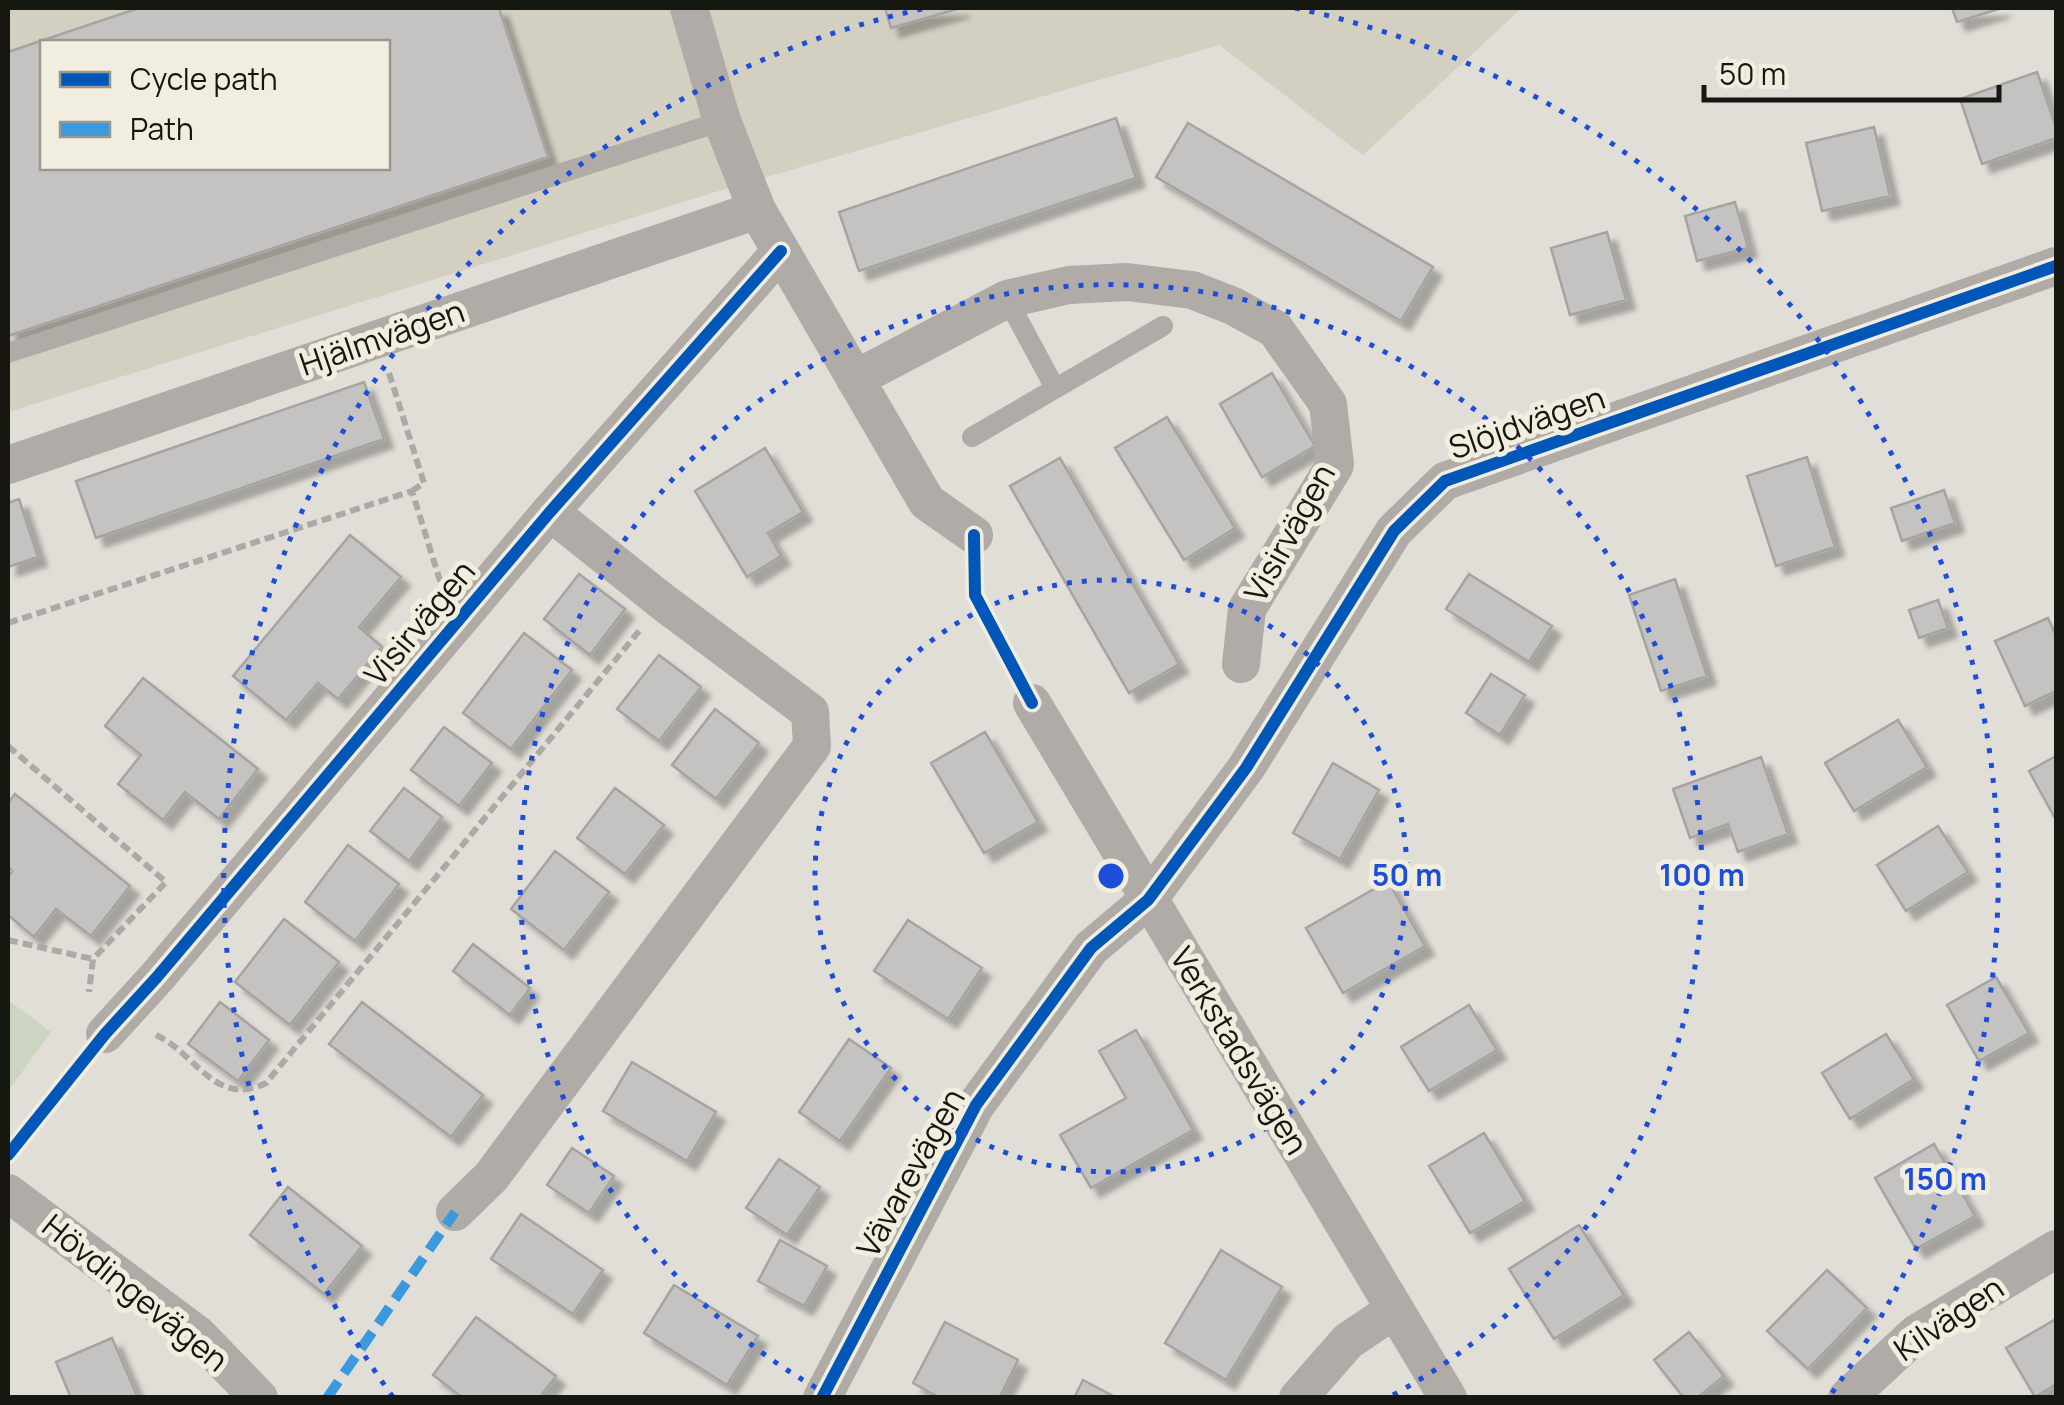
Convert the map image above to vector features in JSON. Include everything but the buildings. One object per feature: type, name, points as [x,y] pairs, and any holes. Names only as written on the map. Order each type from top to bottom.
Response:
[{"type":"street","points":[[688,8],[722,121],[756,210],[927,502],[974,535]]},
{"type":"street","name":"Hjälmvägen","points":[[8,465],[756,210]]},
{"type":"street","name":"Visirvägen","points":[[105,1034],[550,512],[782,252]]},
{"type":"street","name":"Slöjdvägen","points":[[1148,900],[1246,768],[1394,531],[1444,481],[2056,266]]},
{"type":"street","name":"Visirvägen","points":[[855,378],[1006,299],[1069,285],[1126,282],[1192,290],[1275,329],[1328,404],[1336,465],[1247,609],[1241,664]]},
{"type":"street","points":[[455,1212],[491,1177],[812,746],[810,712],[550,512]]},
{"type":"street","name":"Verkstadsvägen","points":[[1032,702],[1448,1398]]},
{"type":"street","name":"Vävarevägen","points":[[822,1398],[976,1105],[1092,948],[1148,900]]},
{"type":"street","name":"Hövdingevägen","points":[[8,1193],[198,1335],[260,1398]]},
{"type":"street","name":"Kilvägen","points":[[1847,1398],[1917,1334],[2056,1249]]},
{"type":"street","points":[[1298,1398],[1348,1341],[1394,1310]]},
{"type":"lane","points":[[8,353],[722,121]]},
{"type":"lane","points":[[1006,299],[1056,388]]},
{"type":"lane","points":[[972,437],[1163,326]]},
{"type":"path","points":[[8,622],[412,490],[445,596]]},
{"type":"path","points":[[105,1034],[160,1035],[226,1089],[250,1090],[266,1082],[663,602]]},
{"type":"path","points":[[8,746],[178,892]]},
{"type":"path","points":[[8,940],[93,959],[166,882]]},
{"type":"shaded area","points":[[8,8],[1522,8],[1363,155],[1219,45],[712,193],[8,412]]},
{"type":"green space","points":[[8,1000],[51,1032],[8,1091]]},
{"type":"marked path","points":[[327,1398],[455,1212]]},
{"type":"cycle path","points":[[8,1155],[105,1034],[550,512],[781,251]]},
{"type":"cycle path","points":[[822,1398],[976,1105],[1091,948],[1148,900],[1246,768],[1394,531],[1445,481],[2056,266]]},
{"type":"cycle path","points":[[974,535],[975,595],[1032,703]]}]
